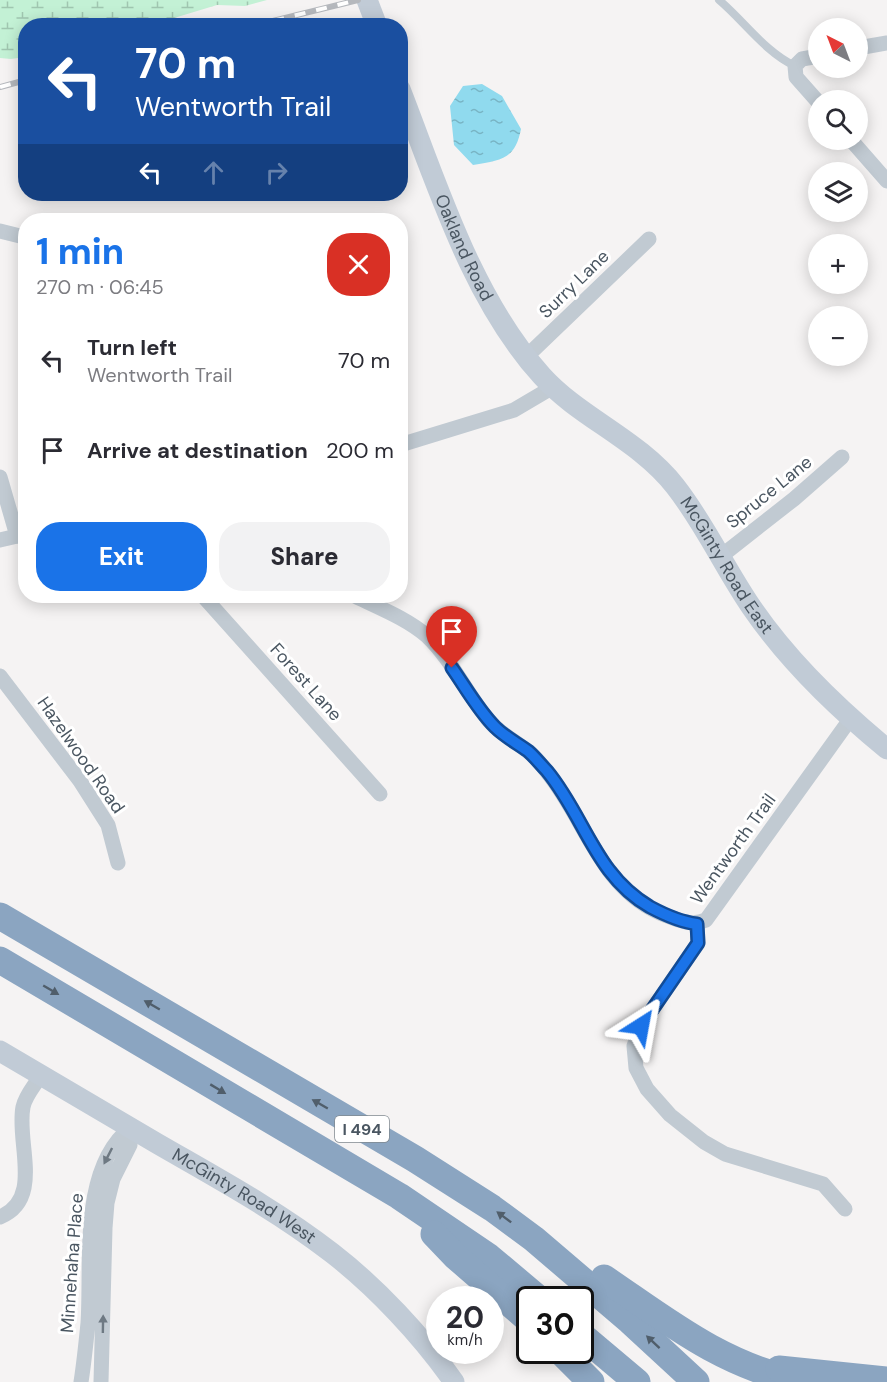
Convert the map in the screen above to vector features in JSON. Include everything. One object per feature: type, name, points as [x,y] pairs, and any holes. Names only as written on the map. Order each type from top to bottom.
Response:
[{"type":"highway","name":"I 494","points":[[0,916],[415,1159],[492,1208],[534,1239],[630,1321],[696,1382]]},
{"type":"highway","name":"I 494","points":[[0,960],[399,1196],[489,1257],[524,1286]]},
{"type":"highway","points":[[399,1196],[455,1256],[516,1309]]},
{"type":"highway","points":[[534,1239],[572,1256],[662,1320],[715,1351],[750,1368],[800,1382]]},
{"type":"highway","points":[[594,1346],[637,1382]]},
{"type":"highway","points":[[715,1351],[773,1368],[887,1380]]},
{"type":"highway","points":[[573,1364],[591,1382]]},
{"type":"street","points":[[367,0],[373,18]]},
{"type":"street","points":[[868,46],[887,43]]},
{"type":"street","points":[[808,58],[802,59],[795,66],[796,77],[808,91]]},
{"type":"street","name":"Oakland Road","points":[[408,108],[457,233],[488,300],[526,357],[555,389]]},
{"type":"street","points":[[860,150],[887,181]]},
{"type":"street","points":[[0,231],[18,236]]},
{"type":"street","name":"Surry Lane","points":[[526,357],[649,239]]},
{"type":"street","points":[[408,443],[514,410],[555,389]]},
{"type":"street","name":"McGinty Road East","points":[[555,389],[648,458],[674,484],[753,609],[785,652],[851,718],[887,749]]},
{"type":"street","name":"Spruce Lane","points":[[720,557],[794,499],[842,457]]},
{"type":"street","points":[[0,477],[18,527]]},
{"type":"street","points":[[0,540],[18,536]]},
{"type":"street","name":"Forest Lane","points":[[209,603],[380,794]]},
{"type":"street","name":"Wentworth Trail","points":[[370,603],[412,625],[434,644],[487,718],[507,737],[530,752],[548,772],[597,855],[616,881],[637,899],[662,914],[688,923],[697,924],[706,920],[851,718]]},
{"type":"street","name":"Hazelwood Road","points":[[0,676],[55,747],[108,825],[118,863]]},
{"type":"street","points":[[697,924],[698,943],[641,1026],[634,1046],[636,1068],[647,1089],[670,1115],[704,1142],[725,1154],[823,1184],[845,1209]]},
{"type":"street","name":"McGinty Road West","points":[[0,1051],[240,1191],[288,1221],[332,1253],[374,1290],[454,1382]]},
{"type":"street","points":[[0,1216],[15,1208],[23,1195],[26,1178],[21,1124],[23,1104],[42,1075]]},
{"type":"street","name":"Minnehaha Place","points":[[86,1379],[92,1204],[103,1166],[117,1137],[129,1128]]},
{"type":"street","name":"Minnehaha Place","points":[[101,1382],[107,1203],[113,1179],[130,1145],[129,1128]]},
{"type":"lane","points":[[719,0],[770,50],[795,66]]},
{"type":"green space","points":[[0,0],[267,0],[245,6],[217,5],[174,18],[18,18],[18,58],[0,58]]},
{"type":"water","points":[[482,84],[502,96],[521,129],[511,153],[499,160],[473,165],[454,145],[450,106],[463,86]]},
{"type":"railway","points":[[285,18],[358,0]]},
{"type":"railway","points":[[0,87],[18,82]]},
{"type":"route","points":[[452,668],[496,729],[530,752],[548,772],[597,855],[616,881],[637,899],[662,914],[697,924],[698,943],[641,1026]]}]
